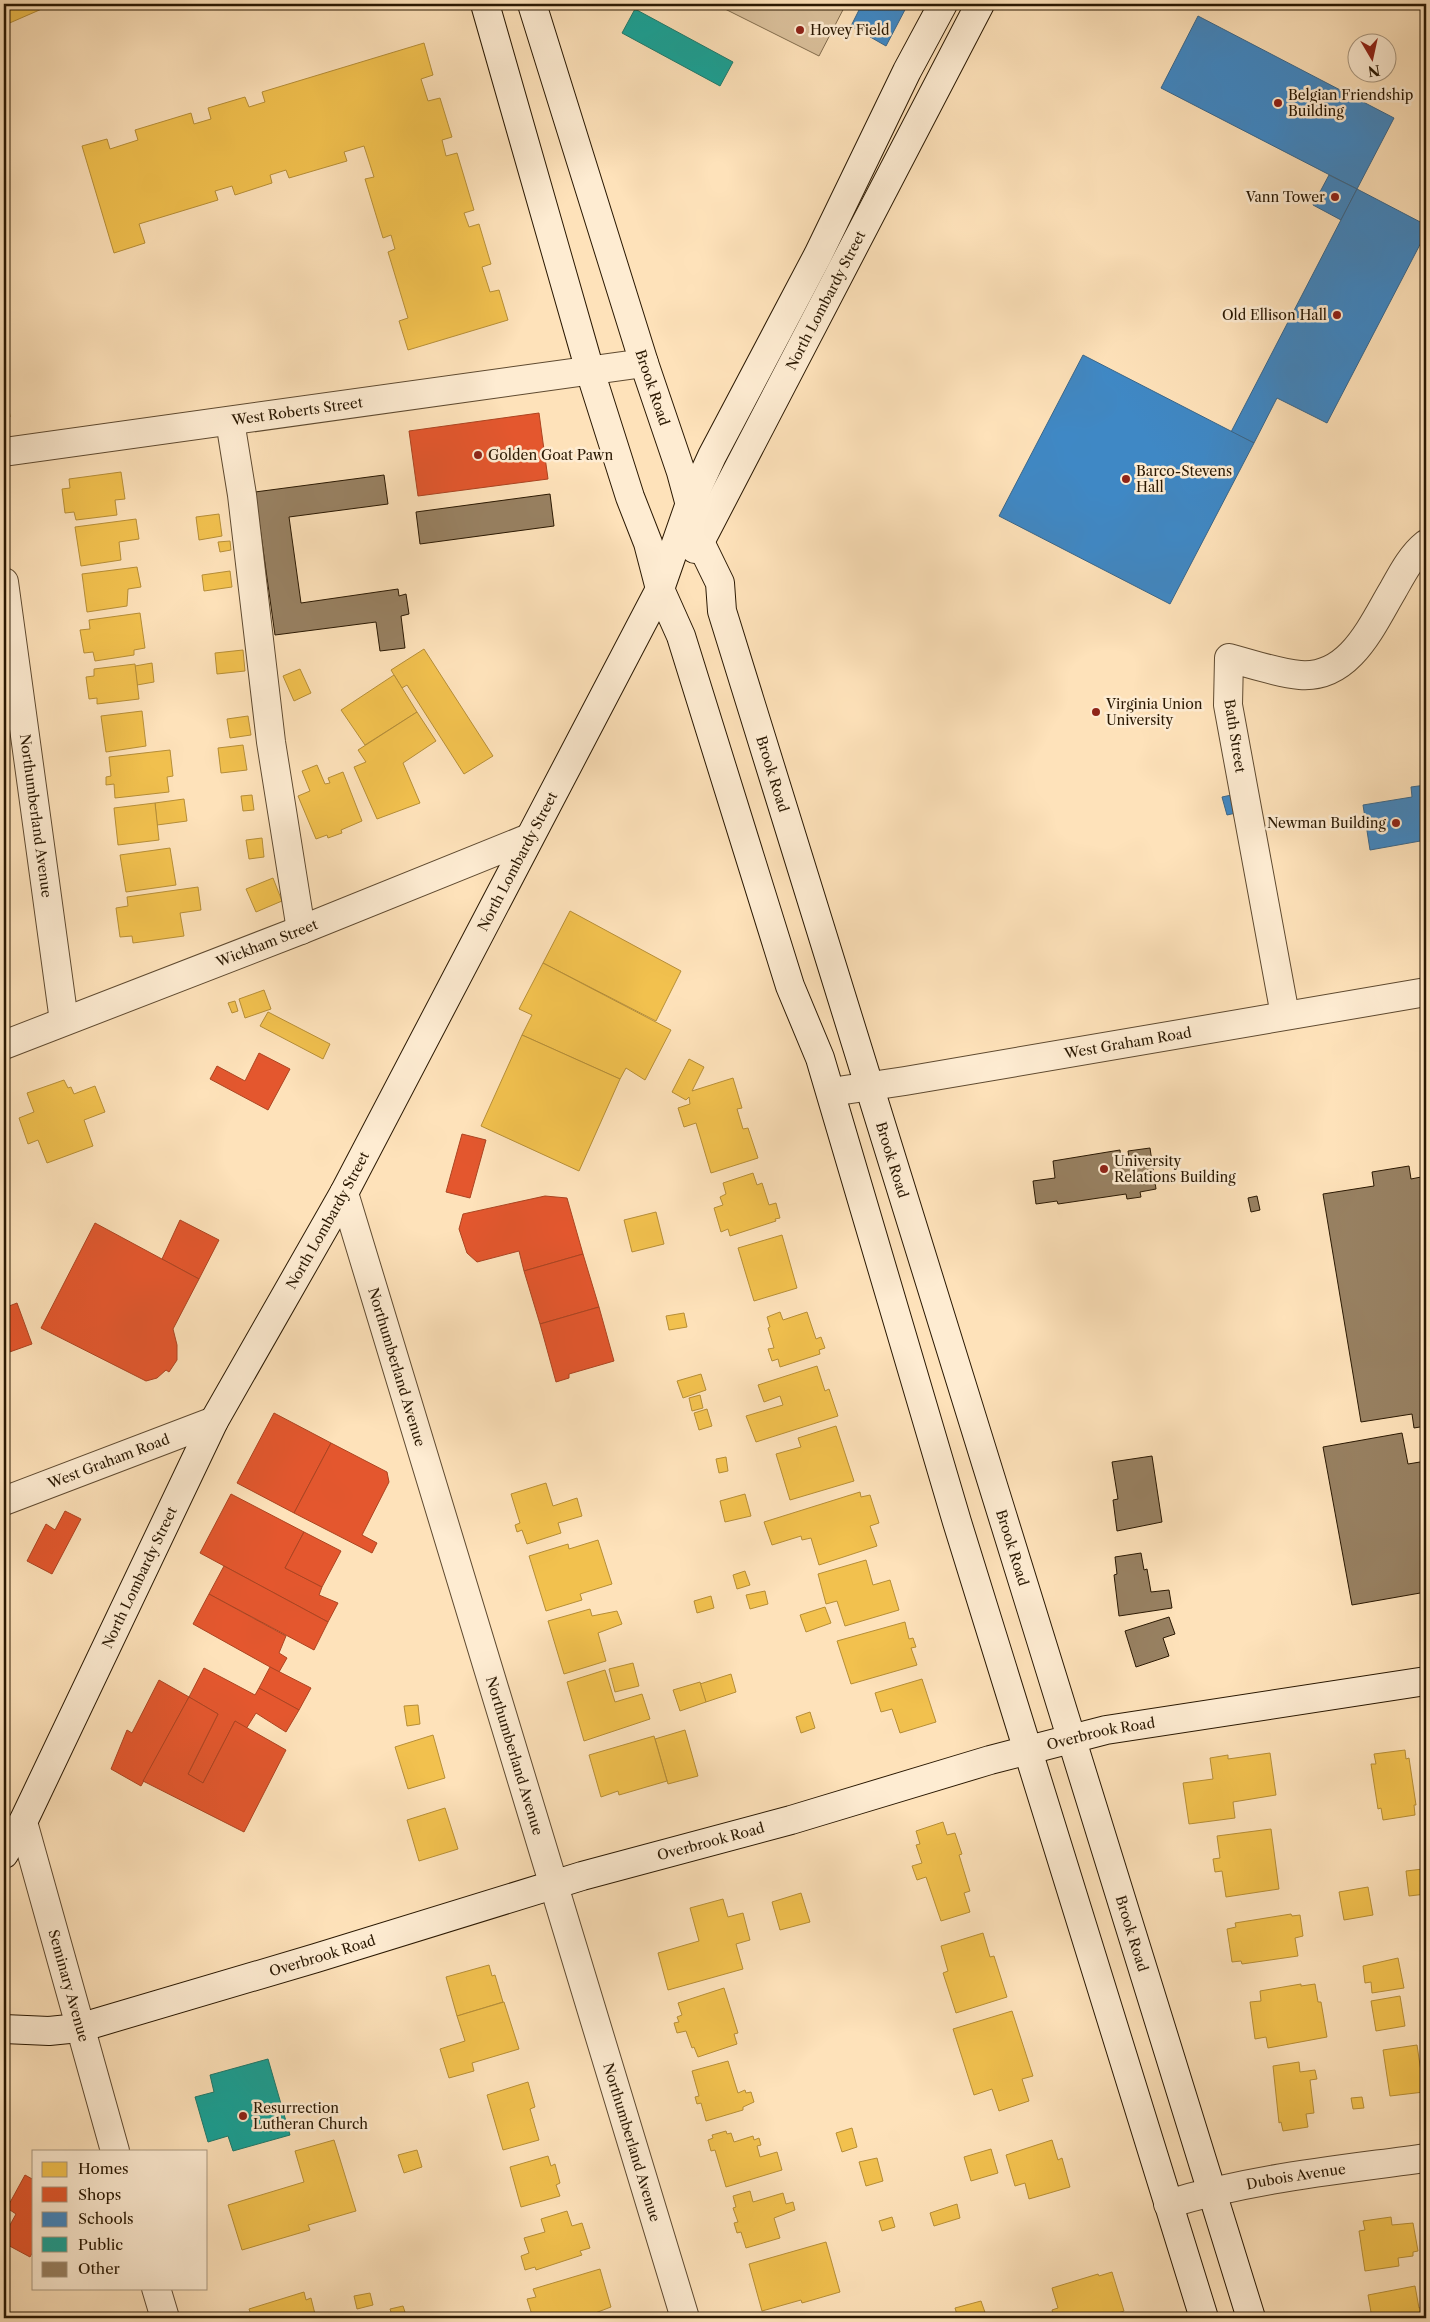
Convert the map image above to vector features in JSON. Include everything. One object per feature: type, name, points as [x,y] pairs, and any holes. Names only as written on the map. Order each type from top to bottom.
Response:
[{"type":"main road","points":[[485,4],[590,371],[630,497],[648,543],[660,589],[681,636],[790,986],[820,1058],[831,1092],[957,1522],[1204,2318]]},
{"type":"main road","name":"Brook Road","points":[[532,4],[644,363],[681,472],[700,542],[720,583],[722,612],[1251,2318]]},
{"type":"main road","name":"North Lombardy Street","points":[[4,1854],[23,1822],[214,1421],[344,1193],[660,589],[689,506],[712,456],[818,255],[907,71],[943,4]]},
{"type":"main road","name":"North Lombardy Street","points":[[660,589],[700,542],[980,4]]},
{"type":"main road","name":"West Roberts Street","points":[[4,452],[644,363]]},
{"type":"main road","points":[[230,421],[242,495],[271,742],[301,930]]},
{"type":"main road","name":"Bath Street","points":[[1285,1015],[1228,705],[1229,658],[1301,676],[1320,672],[1342,663],[1353,654],[1363,640],[1409,563],[1426,544]]},
{"type":"main road","name":"Northumberland Avenue","points":[[4,582],[64,1021]]},
{"type":"main road","name":"Wickham Street","points":[[4,1045],[301,930],[529,838]]},
{"type":"main road","name":"West Graham Road","points":[[831,1092],[1426,992]]},
{"type":"main road","name":"Northumberland Avenue","points":[[344,1193],[685,2318]]},
{"type":"main road","name":"West Graham Road","points":[[4,1501],[214,1421]]},
{"type":"main road","name":"Overbrook Road","points":[[4,2029],[50,2031],[79,2028],[553,1885],[791,1820],[1072,1738],[1106,1730],[1426,1680]]},
{"type":"main road","name":"Seminary Avenue","points":[[23,1822],[79,2028],[115,2150]]},
{"type":"main road","name":"Dubois Avenue","points":[[1168,2204],[1211,2190],[1248,2183],[1426,2158]]},
{"type":"main road","points":[[157,2290],[165,2318]]},
{"type":"shaded area","name":"Hovey Field","points":[[715,4],[846,4],[819,56]]},
{"type":"building: Homes","points":[[4,4],[42,4],[44,8],[5,25]]},
{"type":"building: Homes","points":[[424,43],[433,75],[421,79],[428,101],[440,98],[452,137],[442,140],[446,156],[457,153],[474,210],[464,213],[469,227],[479,224],[491,264],[482,267],[490,292],[499,290],[508,320],[408,350],[399,321],[408,318],[388,252],[395,249],[391,235],[383,238],[365,179],[374,177],[364,146],[344,152],[347,161],[289,178],[286,170],[270,175],[272,183],[235,195],[232,186],[215,191],[218,200],[139,224],[145,243],[114,253],[82,146],[107,139],[110,149],[138,140],[135,130],[191,113],[194,124],[211,119],[208,108],[245,97],[249,107],[265,102],[262,92]]},
{"type":"building: Homes","points":[[4,393],[7,393],[10,417],[4,417]]},
{"type":"building: Homes","points":[[121,472],[125,499],[115,500],[117,515],[76,520],[74,512],[65,513],[62,489],[70,488],[69,479]]},
{"type":"building: Homes","points":[[219,514],[222,536],[199,540],[196,517]]},
{"type":"building: Homes","points":[[136,519],[139,539],[119,542],[121,560],[81,566],[75,527]]},
{"type":"building: Homes","points":[[230,541],[231,550],[220,552],[218,542]]},
{"type":"building: Homes","points":[[137,567],[141,587],[128,589],[127,606],[87,612],[82,574]]},
{"type":"building: Homes","points":[[230,571],[232,587],[204,591],[202,575]]},
{"type":"building: Homes","points":[[140,613],[145,648],[134,650],[134,655],[95,661],[93,652],[84,653],[80,630],[90,629],[89,620]]},
{"type":"building: Homes","points":[[424,649],[493,756],[464,774],[407,685],[402,688],[391,670]]},
{"type":"building: Homes","points":[[243,650],[245,671],[217,674],[215,653]]},
{"type":"building: Homes","points":[[152,663],[154,682],[137,685],[135,666]]},
{"type":"building: Homes","points":[[135,664],[139,699],[97,704],[97,698],[89,699],[86,677],[94,676],[94,669]]},
{"type":"building: Homes","points":[[300,669],[311,693],[294,701],[283,676]]},
{"type":"building: Homes","points":[[394,675],[417,712],[365,745],[341,710]]},
{"type":"building: Homes","points":[[142,711],[146,746],[106,752],[101,716]]},
{"type":"building: Homes","points":[[417,712],[436,741],[403,763],[420,803],[377,819],[354,767],[366,762],[358,750]]},
{"type":"building: Homes","points":[[248,716],[251,735],[230,738],[227,719]]},
{"type":"building: Homes","points":[[243,745],[247,770],[221,773],[218,748]]},
{"type":"building: Homes","points":[[170,750],[173,776],[167,777],[169,792],[115,798],[114,784],[106,785],[106,777],[111,776],[109,757]]},
{"type":"building: Homes","points":[[317,765],[325,784],[330,783],[328,778],[343,772],[362,821],[341,830],[342,833],[328,838],[327,835],[316,839],[298,796],[310,791],[302,771]]},
{"type":"building: Homes","points":[[252,795],[254,810],[243,811],[241,796]]},
{"type":"building: Homes","points":[[184,799],[187,821],[157,825],[155,803]]},
{"type":"building: Homes","points":[[155,803],[159,840],[118,845],[114,808]]},
{"type":"building: Homes","points":[[262,838],[264,857],[249,859],[246,840]]},
{"type":"building: Homes","points":[[170,848],[176,885],[126,892],[120,855]]},
{"type":"building: Homes","points":[[273,878],[282,901],[256,912],[246,889]]},
{"type":"building: Homes","points":[[198,887],[201,910],[180,913],[184,936],[133,943],[132,936],[120,937],[116,908],[128,906],[127,897]]},
{"type":"building: Homes","points":[[570,911],[681,971],[656,1021],[543,963]]},
{"type":"building: Homes","points":[[543,963],[671,1030],[645,1080],[626,1068],[620,1079],[522,1035],[532,1015],[519,1009]]},
{"type":"building: Homes","points":[[264,990],[271,1009],[245,1018],[239,999]]},
{"type":"building: Homes","points":[[235,1001],[238,1011],[232,1013],[228,1003]]},
{"type":"building: Homes","points":[[268,1012],[330,1044],[323,1059],[260,1026]]},
{"type":"building: Homes","points":[[522,1035],[620,1079],[579,1171],[481,1126]]},
{"type":"building: Homes","points":[[689,1059],[704,1067],[692,1091],[733,1078],[742,1108],[737,1109],[743,1129],[748,1128],[758,1158],[711,1173],[696,1123],[684,1127],[678,1108],[690,1104],[689,1097],[686,1100],[672,1092]]},
{"type":"building: Homes","points":[[64,1080],[68,1088],[71,1087],[74,1094],[95,1086],[105,1112],[84,1120],[93,1146],[47,1163],[38,1140],[28,1144],[19,1118],[34,1112],[27,1093]]},
{"type":"building: Homes","points":[[753,1173],[757,1185],[762,1183],[769,1205],[776,1203],[780,1218],[730,1236],[728,1229],[721,1232],[714,1208],[723,1205],[720,1197],[726,1194],[723,1183]]},
{"type":"building: Homes","points":[[656,1212],[664,1244],[632,1252],[624,1220]]},
{"type":"building: Homes","points":[[782,1235],[797,1288],[754,1301],[738,1248]]},
{"type":"building: Homes","points":[[780,1312],[783,1320],[807,1312],[816,1339],[821,1337],[825,1348],[819,1350],[820,1354],[780,1367],[778,1359],[772,1361],[768,1349],[774,1348],[767,1317]]},
{"type":"building: Homes","points":[[684,1313],[687,1327],[669,1330],[666,1316]]},
{"type":"building: Homes","points":[[817,1366],[825,1391],[829,1389],[838,1416],[756,1442],[746,1416],[783,1405],[780,1396],[764,1402],[758,1385]]},
{"type":"building: Homes","points":[[701,1374],[706,1390],[683,1398],[677,1381]]},
{"type":"building: Homes","points":[[700,1395],[703,1408],[692,1411],[689,1398]]},
{"type":"building: Homes","points":[[707,1409],[712,1426],[699,1430],[694,1413]]},
{"type":"building: Homes","points":[[836,1426],[854,1481],[790,1500],[776,1454],[801,1447],[798,1438]]},
{"type":"building: Homes","points":[[726,1457],[728,1471],[719,1473],[716,1459]]},
{"type":"building: Homes","points":[[546,1483],[553,1506],[577,1498],[582,1516],[558,1523],[561,1533],[527,1544],[522,1530],[517,1532],[515,1525],[520,1523],[511,1494]]},
{"type":"building: Homes","points":[[860,1492],[861,1497],[870,1495],[879,1523],[870,1526],[877,1546],[819,1565],[811,1538],[802,1540],[801,1536],[772,1545],[764,1522]]},
{"type":"building: Homes","points":[[745,1494],[751,1516],[725,1522],[720,1501]]},
{"type":"building: Homes","points":[[598,1540],[612,1584],[580,1594],[582,1600],[546,1611],[529,1556],[568,1544],[569,1549]]},
{"type":"building: Homes","points":[[866,1560],[873,1585],[890,1580],[899,1610],[845,1626],[837,1601],[826,1604],[818,1574]]},
{"type":"building: Homes","points":[[745,1571],[750,1585],[737,1589],[733,1575]]},
{"type":"building: Homes","points":[[765,1591],[768,1604],[750,1609],[746,1595]]},
{"type":"building: Homes","points":[[711,1596],[714,1608],[697,1613],[694,1601]]},
{"type":"building: Homes","points":[[825,1607],[831,1623],[806,1632],[800,1615]]},
{"type":"building: Homes","points":[[590,1609],[592,1616],[617,1611],[622,1624],[598,1633],[606,1661],[564,1674],[548,1621]]},
{"type":"building: Homes","points":[[905,1622],[909,1639],[913,1638],[916,1647],[911,1648],[917,1665],[851,1684],[837,1641]]},
{"type":"building: Homes","points":[[633,1663],[639,1686],[615,1692],[609,1669]]},
{"type":"building: Homes","points":[[605,1670],[615,1702],[642,1694],[650,1719],[584,1741],[567,1682]]},
{"type":"building: Homes","points":[[731,1674],[736,1692],[706,1702],[700,1684]]},
{"type":"building: Homes","points":[[922,1679],[936,1722],[900,1733],[892,1709],[881,1712],[875,1693]]},
{"type":"building: Homes","points":[[700,1682],[706,1702],[680,1711],[673,1690]]},
{"type":"building: Homes","points":[[418,1705],[420,1724],[407,1726],[404,1706]]},
{"type":"building: Homes","points":[[810,1712],[815,1728],[801,1733],[796,1717]]},
{"type":"building: Homes","points":[[685,1730],[698,1776],[668,1784],[655,1739]]},
{"type":"building: Homes","points":[[433,1735],[445,1778],[408,1789],[395,1747]]},
{"type":"building: Homes","points":[[654,1736],[667,1781],[619,1795],[618,1791],[601,1797],[589,1755]]},
{"type":"building: Homes","points":[[1405,1750],[1406,1759],[1409,1758],[1416,1805],[1414,1805],[1415,1815],[1383,1820],[1381,1808],[1378,1809],[1371,1764],[1376,1764],[1374,1754]]},
{"type":"building: Homes","points":[[1270,1753],[1276,1795],[1233,1802],[1235,1818],[1189,1824],[1183,1783],[1213,1779],[1210,1758],[1228,1755],[1228,1759]]},
{"type":"building: Homes","points":[[445,1808],[458,1849],[419,1861],[407,1820]]},
{"type":"building: Homes","points":[[943,1822],[947,1835],[955,1833],[962,1854],[959,1855],[970,1891],[964,1893],[970,1912],[941,1921],[926,1877],[917,1880],[912,1866],[922,1863],[916,1845],[920,1844],[916,1831]]},
{"type":"building: Homes","points":[[1271,1829],[1279,1889],[1226,1897],[1222,1871],[1215,1872],[1213,1859],[1220,1858],[1217,1836]]},
{"type":"building: Homes","points":[[1423,1869],[1426,1894],[1409,1896],[1406,1871]]},
{"type":"building: Homes","points":[[1368,1887],[1373,1915],[1344,1920],[1339,1892]]},
{"type":"building: Homes","points":[[801,1893],[810,1922],[780,1930],[772,1902]]},
{"type":"building: Homes","points":[[723,1899],[728,1917],[743,1913],[750,1940],[736,1944],[743,1969],[668,1990],[658,1953],[699,1941],[690,1908]]},
{"type":"building: Homes","points":[[1291,1914],[1292,1916],[1300,1915],[1303,1936],[1295,1938],[1298,1956],[1242,1964],[1241,1961],[1232,1962],[1227,1929],[1236,1927],[1235,1923]]},
{"type":"building: Homes","points":[[983,1933],[990,1957],[994,1956],[1007,1997],[956,2013],[943,1973],[948,1971],[941,1946]]},
{"type":"building: Homes","points":[[1398,1958],[1404,1988],[1372,1993],[1371,1982],[1365,1983],[1363,1966]]},
{"type":"building: Homes","points":[[489,1965],[492,1976],[495,1975],[503,2002],[457,2016],[446,1977]]},
{"type":"building: Homes","points":[[1301,1984],[1301,1986],[1315,1984],[1318,2002],[1321,2002],[1327,2037],[1268,2048],[1266,2037],[1255,2039],[1250,2002],[1261,2001],[1260,1991]]},
{"type":"building: Homes","points":[[724,1988],[738,2033],[734,2034],[737,2044],[698,2057],[694,2047],[692,2048],[686,2031],[677,2033],[674,2023],[679,2022],[677,2017],[682,2015],[678,2003]]},
{"type":"building: Homes","points":[[1400,1996],[1405,2026],[1376,2031],[1371,2001]]},
{"type":"building: Homes","points":[[504,2002],[519,2049],[472,2063],[474,2071],[449,2078],[440,2049],[465,2041],[457,2016]]},
{"type":"building: Homes","points":[[1012,2011],[1033,2076],[1022,2079],[1029,2101],[999,2111],[992,2089],[974,2095],[953,2029]]},
{"type":"building: Homes","points":[[1417,2045],[1424,2092],[1390,2096],[1383,2050]]},
{"type":"building: Homes","points":[[728,2061],[738,2093],[745,2090],[746,2093],[751,2092],[754,2102],[743,2107],[743,2110],[706,2121],[701,2103],[697,2104],[695,2097],[699,2096],[692,2071]]},
{"type":"building: Homes","points":[[1299,2062],[1300,2072],[1315,2070],[1317,2079],[1310,2080],[1314,2113],[1306,2114],[1308,2127],[1283,2131],[1281,2122],[1279,2123],[1273,2066]]},
{"type":"building: Homes","points":[[528,2082],[535,2107],[530,2109],[539,2140],[503,2150],[487,2095]]},
{"type":"building: Homes","points":[[1362,2097],[1364,2108],[1353,2109],[1351,2098]]},
{"type":"building: Homes","points":[[852,2128],[857,2147],[842,2152],[836,2133]]},
{"type":"building: Homes","points":[[726,2131],[727,2134],[731,2133],[734,2142],[753,2136],[754,2140],[759,2138],[761,2145],[757,2146],[760,2157],[777,2152],[782,2170],[726,2187],[715,2150],[711,2151],[708,2140],[713,2138],[712,2135]]},
{"type":"building: Homes","points":[[334,2140],[356,2211],[308,2225],[310,2230],[242,2250],[228,2205],[304,2182],[295,2151]]},
{"type":"building: Homes","points":[[1052,2140],[1058,2160],[1062,2158],[1070,2187],[1029,2199],[1025,2183],[1015,2186],[1006,2155]]},
{"type":"building: Homes","points":[[991,2149],[998,2173],[971,2181],[964,2157]]},
{"type":"building: Homes","points":[[417,2150],[422,2167],[404,2173],[398,2155]]},
{"type":"building: Homes","points":[[548,2156],[551,2166],[555,2164],[560,2183],[556,2185],[560,2196],[521,2207],[510,2167]]},
{"type":"building: Homes","points":[[877,2158],[883,2181],[866,2186],[859,2162]]},
{"type":"building: Homes","points":[[750,2191],[753,2202],[783,2193],[786,2204],[793,2202],[795,2210],[774,2218],[780,2238],[746,2248],[741,2232],[737,2233],[734,2223],[738,2222],[733,2208],[736,2207],[733,2196]]},
{"type":"building: Homes","points":[[957,2204],[960,2218],[934,2226],[930,2213]]},
{"type":"building: Homes","points":[[567,2211],[572,2226],[582,2223],[590,2248],[580,2251],[582,2255],[536,2270],[535,2267],[525,2270],[521,2256],[529,2253],[524,2238],[545,2232],[541,2219]]},
{"type":"building: Homes","points":[[892,2217],[895,2227],[882,2231],[879,2221]]},
{"type":"building: Homes","points":[[1391,2217],[1392,2225],[1413,2223],[1418,2251],[1413,2252],[1413,2256],[1398,2258],[1399,2266],[1365,2271],[1359,2231],[1365,2230],[1363,2221]]},
{"type":"building: Homes","points":[[826,2242],[840,2292],[802,2303],[801,2300],[762,2311],[749,2264]]},
{"type":"building: Homes","points":[[600,2269],[611,2307],[582,2318],[533,2318],[527,2299],[536,2297],[533,2289]]},
{"type":"building: Homes","points":[[1112,2272],[1124,2311],[1112,2315],[1112,2318],[1054,2318],[1052,2310],[1058,2308],[1052,2288],[1098,2274],[1099,2276]]},
{"type":"building: Homes","points":[[1415,2286],[1419,2308],[1426,2307],[1426,2318],[1372,2318],[1368,2295]]},
{"type":"building: Homes","points":[[304,2292],[306,2300],[311,2298],[316,2318],[252,2318],[249,2309]]},
{"type":"building: Homes","points":[[370,2293],[373,2305],[357,2309],[354,2296]]},
{"type":"building: Homes","points":[[981,2301],[987,2318],[958,2318],[955,2308]]},
{"type":"building: Homes","points":[[403,2306],[406,2315],[393,2318],[390,2309]]},
{"type":"building: Shops","name":"Golden Goat Pawn","points":[[539,413],[548,479],[418,496],[409,431]]},
{"type":"building: Shops","points":[[259,1053],[290,1069],[268,1110],[210,1079],[217,1066],[245,1081]]},
{"type":"building: Shops","points":[[462,1134],[486,1140],[470,1198],[446,1192]]},
{"type":"building: Shops","points":[[545,1196],[567,1198],[583,1254],[524,1271],[519,1251],[477,1262],[467,1253],[459,1229],[463,1214]]},
{"type":"building: Shops","points":[[180,1220],[219,1240],[199,1279],[162,1259]]},
{"type":"building: Shops","points":[[95,1223],[199,1279],[173,1329],[177,1345],[177,1360],[169,1372],[166,1370],[157,1378],[146,1381],[41,1328]]},
{"type":"building: Shops","points":[[583,1254],[599,1307],[540,1324],[524,1271]]},
{"type":"building: Shops","points":[[17,1303],[32,1344],[4,1354],[4,1308]]},
{"type":"building: Shops","points":[[599,1307],[614,1361],[569,1374],[569,1378],[556,1382],[540,1324]]},
{"type":"building: Shops","points":[[274,1413],[331,1443],[294,1513],[237,1483]]},
{"type":"building: Shops","points":[[331,1443],[387,1472],[389,1482],[362,1535],[377,1543],[372,1553],[294,1513]]},
{"type":"building: Shops","points":[[231,1494],[304,1532],[285,1568],[322,1587],[319,1595],[338,1603],[328,1622],[200,1553]]},
{"type":"building: Shops","points":[[65,1511],[81,1519],[52,1574],[27,1561],[46,1524],[55,1530]]},
{"type":"building: Shops","points":[[304,1532],[341,1551],[322,1587],[285,1568]]},
{"type":"building: Shops","points":[[224,1566],[328,1622],[314,1650],[209,1594]]},
{"type":"building: Shops","points":[[209,1594],[286,1636],[279,1653],[287,1658],[279,1672],[193,1624]]},
{"type":"building: Shops","points":[[270,1667],[311,1688],[299,1710],[259,1688]]},
{"type":"building: Shops","points":[[204,1668],[255,1695],[259,1688],[299,1710],[286,1732],[256,1713],[246,1729],[235,1721],[203,1783],[188,1774],[218,1714],[189,1697]]},
{"type":"building: Shops","points":[[159,1680],[189,1697],[141,1786],[111,1769],[127,1730],[132,1733]]},
{"type":"building: Shops","points":[[189,1697],[218,1714],[188,1774],[203,1783],[235,1721],[286,1750],[244,1832],[143,1781]]},
{"type":"building: Shops","points":[[25,2175],[32,2179],[32,2254],[30,2257],[4,2243],[4,2236],[16,2214],[7,2208]]},
{"type":"building: Schools","points":[[862,4],[908,4],[886,46],[851,26]]},
{"type":"building: Schools","name":"Belgian Friendship Building","points":[[1198,16],[1394,118],[1357,189],[1161,88]]},
{"type":"building: Schools","name":"Vann Tower","points":[[1329,175],[1357,189],[1341,220],[1313,205]]},
{"type":"building: Schools","name":"Old Ellison Hall","points":[[1357,189],[1426,225],[1426,233],[1327,423],[1277,398],[1254,443],[1231,432]]},
{"type":"building: Schools","name":"Barco-Stevens Hall","points":[[1083,355],[1254,443],[1170,604],[999,516]]},
{"type":"building: Schools","name":"Newman Building","points":[[1426,785],[1426,840],[1370,850],[1363,805],[1412,797],[1411,787]]},
{"type":"building: Schools","points":[[1241,793],[1245,811],[1227,815],[1222,797]]},
{"type":"building: Public","points":[[635,9],[733,62],[720,86],[622,33]]},
{"type":"building: Public","name":"Resurrection Lutheran Church","points":[[268,2059],[290,2135],[233,2151],[228,2136],[208,2142],[195,2097],[214,2092],[210,2075]]},
{"type":"building: Other","points":[[384,475],[388,504],[289,517],[301,603],[398,589],[399,596],[406,594],[409,614],[401,616],[405,648],[380,651],[376,622],[275,635],[255,492]]},
{"type":"building: Other","points":[[550,494],[554,526],[420,544],[416,512]]},
{"type":"building: Other","name":"University Relations Building","points":[[1150,1148],[1156,1189],[1140,1192],[1141,1197],[1127,1199],[1126,1194],[1058,1204],[1057,1201],[1036,1204],[1033,1181],[1055,1178],[1053,1161],[1120,1150],[1121,1159],[1129,1158],[1128,1151]]},
{"type":"building: Other","points":[[1409,1166],[1411,1179],[1426,1176],[1426,1426],[1414,1428],[1412,1414],[1361,1422],[1323,1194],[1374,1186],[1372,1172]]},
{"type":"building: Other","points":[[1257,1196],[1260,1210],[1251,1212],[1248,1198]]},
{"type":"building: Other","points":[[1402,1433],[1408,1464],[1426,1461],[1426,1592],[1352,1605],[1323,1447]]},
{"type":"building: Other","points":[[1152,1456],[1162,1522],[1117,1531],[1113,1500],[1118,1499],[1112,1462]]},
{"type":"building: Other","points":[[1141,1553],[1144,1570],[1147,1569],[1151,1592],[1169,1590],[1172,1608],[1119,1616],[1114,1575],[1117,1574],[1115,1557]]},
{"type":"building: Other","points":[[1169,1617],[1175,1634],[1163,1638],[1169,1656],[1136,1667],[1125,1631]]},
{"type":"place","name":"Hovey Field","points":[[800,30]]},
{"type":"place","name":"Belgian Friendship Building","points":[[1278,103]]},
{"type":"place","name":"Vann Tower","points":[[1335,197]]},
{"type":"place","name":"Old Ellison Hall","points":[[1337,315]]},
{"type":"place","name":"Golden Goat Pawn","points":[[478,455]]},
{"type":"place","name":"Barco-Stevens Hall","points":[[1126,479]]},
{"type":"place","name":"Virginia Union University","points":[[1096,712]]},
{"type":"place","name":"Newman Building","points":[[1396,823]]},
{"type":"place","name":"University Relations Building","points":[[1104,1169]]},
{"type":"place","name":"Resurrection Lutheran Church","points":[[243,2116]]}]
